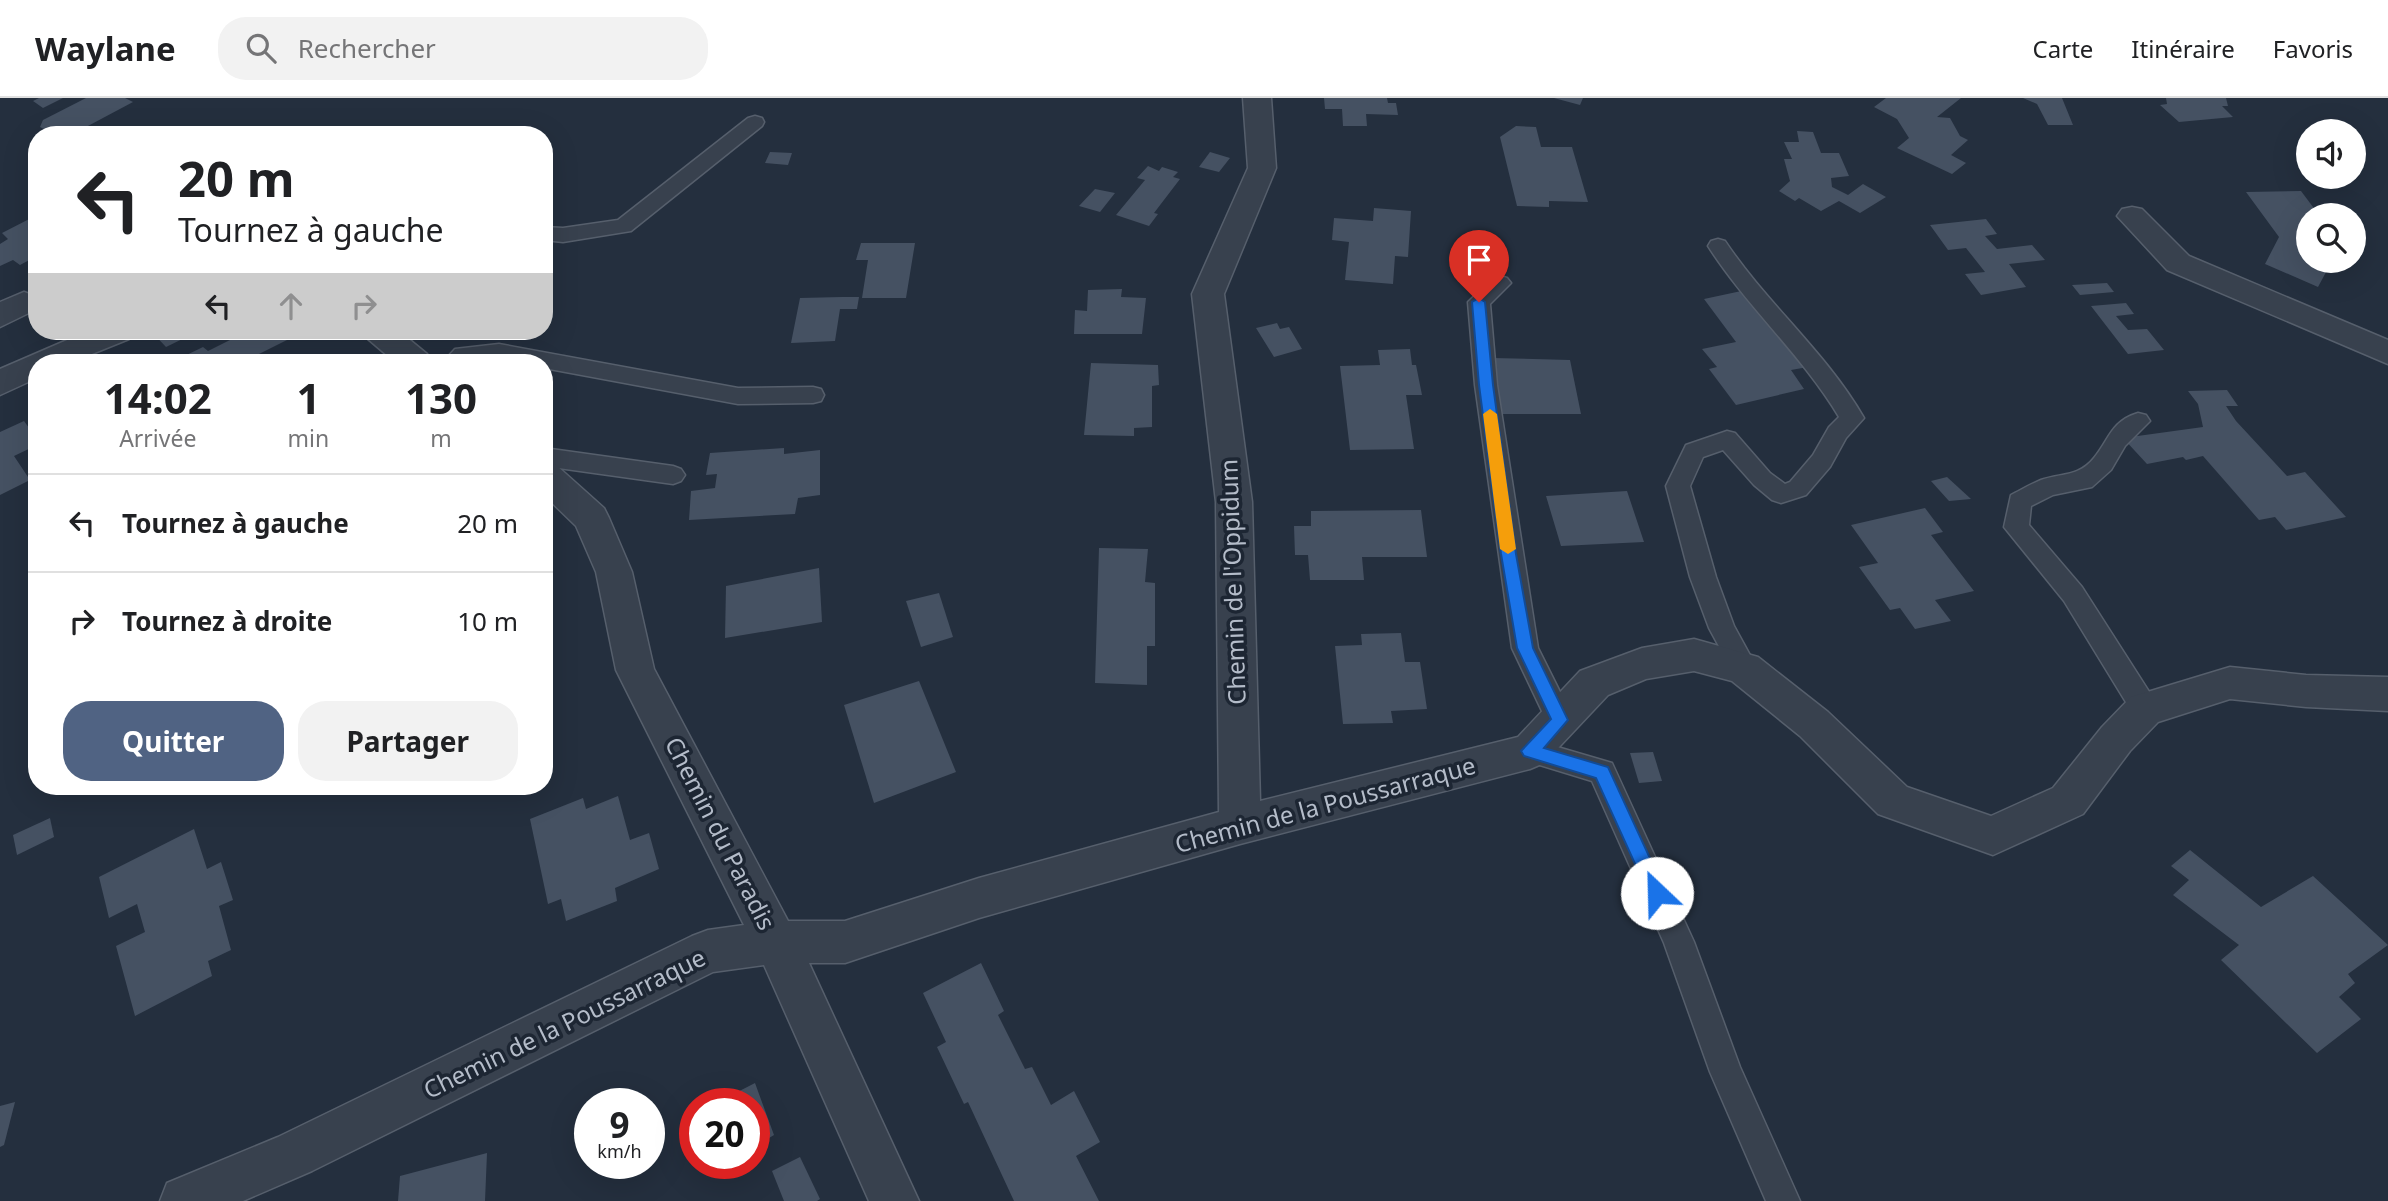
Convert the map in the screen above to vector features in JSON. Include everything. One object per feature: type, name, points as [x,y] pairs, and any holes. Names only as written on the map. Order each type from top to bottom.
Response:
[{"type":"street","name":"Chemin de l'Oppidum","points":[[1240,825],[1234,502],[1208,294],[1262,168],[1257,98]]},
{"type":"street","points":[[2132,216],[2178,263],[2388,353]]},
{"type":"street","points":[[62,354],[96,340]]},
{"type":"street","points":[[389,340],[406,354]]},
{"type":"street","points":[[0,383],[28,369]]},
{"type":"street","name":"Chemin du Paradis","points":[[553,482],[591,518],[614,572],[635,670],[776,942],[894,1201]]},
{"type":"street","points":[[1530,751],[1594,683],[1642,664],[1694,655],[1744,668],[1814,724],[1893,801],[1993,836],[2068,801],[2116,739],[2145,709],[2231,683],[2306,691],[2388,694]]},
{"type":"street","name":"Chemin de la Poussarraque","points":[[185,1201],[295,1154],[708,951],[776,942],[845,942],[979,898],[1240,825],[1530,751]]},
{"type":"lane","points":[[553,234],[563,235],[624,226],[755,122]]},
{"type":"lane","points":[[1718,246],[1738,277],[1828,379],[1852,418],[1837,433],[1822,461],[1798,489],[1781,494],[1762,479],[1727,439],[1694,451],[1678,486],[1703,577],[1722,628],[1744,668]]},
{"type":"lane","points":[[1500,283],[1479,302],[1486,385],[1509,554],[1525,648],[1560,720]]},
{"type":"lane","points":[[463,354],[510,354]]},
{"type":"lane","points":[[553,362],[738,396],[813,395]]},
{"type":"lane","points":[[2138,421],[2116,440],[2103,464],[2084,481],[2048,487],[2021,500],[2016,527],[2073,594],[2145,709]]},
{"type":"lane","points":[[553,458],[673,475]]},
{"type":"lane","points":[[1530,751],[1602,772],[1679,942],[1726,1072],[1783,1201]]},
{"type":"building","points":[[39,98],[63,98],[43,108],[33,101]]},
{"type":"building","points":[[86,98],[125,98],[133,102],[88,126],[40,126],[43,120]]},
{"type":"building","points":[[1324,98],[1387,98],[1388,103],[1396,103],[1398,115],[1366,114],[1367,126],[1343,126],[1342,109],[1325,109]]},
{"type":"building","points":[[1554,98],[1583,98],[1580,105]]},
{"type":"building","points":[[1886,98],[1961,98],[1937,117],[1950,118],[1960,136],[1968,140],[1951,155],[1966,163],[1952,174],[1897,148],[1909,138],[1897,119],[1874,107]]},
{"type":"building","points":[[2023,98],[2062,98],[2073,125],[2048,125],[2037,104]]},
{"type":"building","points":[[2166,98],[2226,98],[2228,106],[2222,106],[2233,117],[2179,122],[2160,105],[2167,104]]},
{"type":"building","points":[[1516,126],[1536,127],[1541,147],[1572,147],[1588,202],[1549,201],[1549,207],[1517,206],[1500,137]]},
{"type":"building","points":[[1797,131],[1813,132],[1821,153],[1839,153],[1849,176],[1831,178],[1832,187],[1848,195],[1863,184],[1886,197],[1860,213],[1839,201],[1821,211],[1799,198],[1795,201],[1779,191],[1790,181],[1784,159],[1792,159],[1784,142],[1799,142]]},
{"type":"building","points":[[770,152],[792,153],[788,165],[765,163]]},
{"type":"building","points":[[1210,152],[1230,158],[1219,172],[1199,167]]},
{"type":"building","points":[[1148,166],[1159,171],[1162,167],[1178,172],[1173,177],[1180,179],[1154,213],[1158,214],[1149,226],[1116,215],[1145,180],[1137,178]]},
{"type":"building","points":[[1095,189],[1115,193],[1100,212],[1079,206]]},
{"type":"building","points":[[2301,191],[2310,203],[2296,203],[2296,273],[2326,273],[2318,287],[2265,264],[2279,237],[2246,192]]},
{"type":"building","points":[[1374,208],[1411,211],[1408,257],[1395,256],[1393,284],[1345,280],[1349,242],[1332,240],[1334,218],[1373,221]]},
{"type":"building","points":[[1986,219],[1997,234],[1985,236],[1997,249],[2032,245],[2045,260],[2009,264],[2026,287],[1981,295],[1965,274],[1985,272],[1966,248],[1948,250],[1930,225]]},
{"type":"building","points":[[28,220],[28,261],[20,265],[13,260],[0,266],[0,244],[8,239],[2,233]]},
{"type":"building","points":[[861,243],[915,243],[906,298],[862,298],[868,260],[856,260]]},
{"type":"building","points":[[2107,283],[2114,292],[2080,295],[2072,285]]},
{"type":"building","points":[[1122,289],[1121,297],[1146,298],[1142,334],[1074,334],[1075,310],[1087,311],[1088,290]]},
{"type":"building","points":[[1746,290],[1808,367],[1791,370],[1804,389],[1736,405],[1709,369],[1717,367],[1702,349],[1736,342],[1704,299]]},
{"type":"building","points":[[859,297],[857,309],[840,309],[835,341],[791,343],[800,298]]},
{"type":"building","points":[[2126,303],[2134,314],[2116,316],[2128,330],[2147,329],[2164,350],[2128,354],[2091,306]]},
{"type":"building","points":[[1277,323],[1280,329],[1289,327],[1302,349],[1274,357],[1256,328]]},
{"type":"building","points":[[159,340],[180,340],[166,347]]},
{"type":"building","points":[[230,340],[287,340],[259,354],[189,354],[203,347],[208,351]]},
{"type":"building","points":[[1410,349],[1412,365],[1416,365],[1422,395],[1406,395],[1414,449],[1350,450],[1340,366],[1380,365],[1378,350]]},
{"type":"building","points":[[1492,358],[1570,360],[1581,414],[1501,414]]},
{"type":"building","points":[[1091,363],[1158,365],[1159,385],[1152,386],[1152,427],[1134,428],[1134,436],[1084,435]]},
{"type":"building","points":[[2227,390],[2238,406],[2226,406],[2236,421],[2287,476],[2305,472],[2346,517],[2286,530],[2275,517],[2259,520],[2203,456],[2147,464],[2123,438],[2203,427],[2198,404],[2188,391]]},
{"type":"building","points":[[24,421],[28,427],[28,449],[14,456],[28,481],[0,495],[0,432]]},
{"type":"building","points":[[784,448],[784,454],[820,450],[820,495],[798,498],[795,514],[689,520],[691,491],[715,488],[717,474],[706,475],[710,453]]},
{"type":"building","points":[[1947,477],[1971,499],[1949,501],[1931,481]]},
{"type":"building","points":[[1627,491],[1644,542],[1561,546],[1546,496]]},
{"type":"building","points":[[1925,508],[1943,532],[1931,535],[1974,591],[1935,600],[1951,621],[1915,629],[1900,608],[1890,610],[1859,567],[1878,563],[1851,525]]},
{"type":"building","points":[[1421,510],[1427,557],[1362,557],[1364,580],[1310,580],[1308,555],[1295,555],[1294,526],[1311,526],[1311,511]]},
{"type":"building","points":[[1099,548],[1148,549],[1145,582],[1155,583],[1155,646],[1147,646],[1147,685],[1095,683]]},
{"type":"building","points":[[819,568],[822,622],[725,638],[726,586]]},
{"type":"building","points":[[939,593],[953,637],[921,647],[906,601]]},
{"type":"building","points":[[1401,633],[1405,662],[1420,662],[1427,709],[1391,711],[1393,723],[1343,724],[1335,646],[1362,645],[1361,634]]},
{"type":"building","points":[[919,681],[956,772],[874,803],[844,705]]},
{"type":"building","points":[[1653,752],[1662,781],[1639,783],[1630,753]]},
{"type":"building","points":[[618,796],[630,840],[649,833],[659,869],[615,888],[617,901],[566,921],[561,899],[548,904],[530,819],[583,798],[586,809]]},
{"type":"building","points":[[50,818],[54,837],[17,855],[13,835]]},
{"type":"building","points":[[194,829],[207,869],[221,862],[233,900],[219,906],[231,950],[208,961],[212,976],[135,1016],[116,946],[145,932],[137,904],[109,918],[99,877]]},
{"type":"building","points":[[2190,850],[2261,907],[2313,876],[2388,945],[2348,974],[2355,983],[2339,997],[2361,1019],[2317,1053],[2221,960],[2239,945],[2173,895],[2189,880],[2171,866]]},
{"type":"building","points":[[981,963],[1004,1011],[998,1015],[1025,1069],[1032,1067],[1051,1105],[1074,1091],[1100,1142],[1076,1156],[1099,1201],[1014,1201],[968,1102],[964,1104],[937,1047],[946,1042],[923,993]]},
{"type":"building","points":[[15,1102],[4,1145],[0,1147],[0,1106]]},
{"type":"building","points":[[487,1153],[485,1201],[398,1201],[400,1176]]},
{"type":"building","points":[[800,1157],[820,1199],[817,1201],[784,1201],[772,1171]]},
{"type":"slow traffic","points":[[1490,414],[1508,549]]},
{"type":"route","points":[[1479,302],[1486,385],[1525,648],[1560,720],[1530,751],[1602,772],[1657,893]]}]
